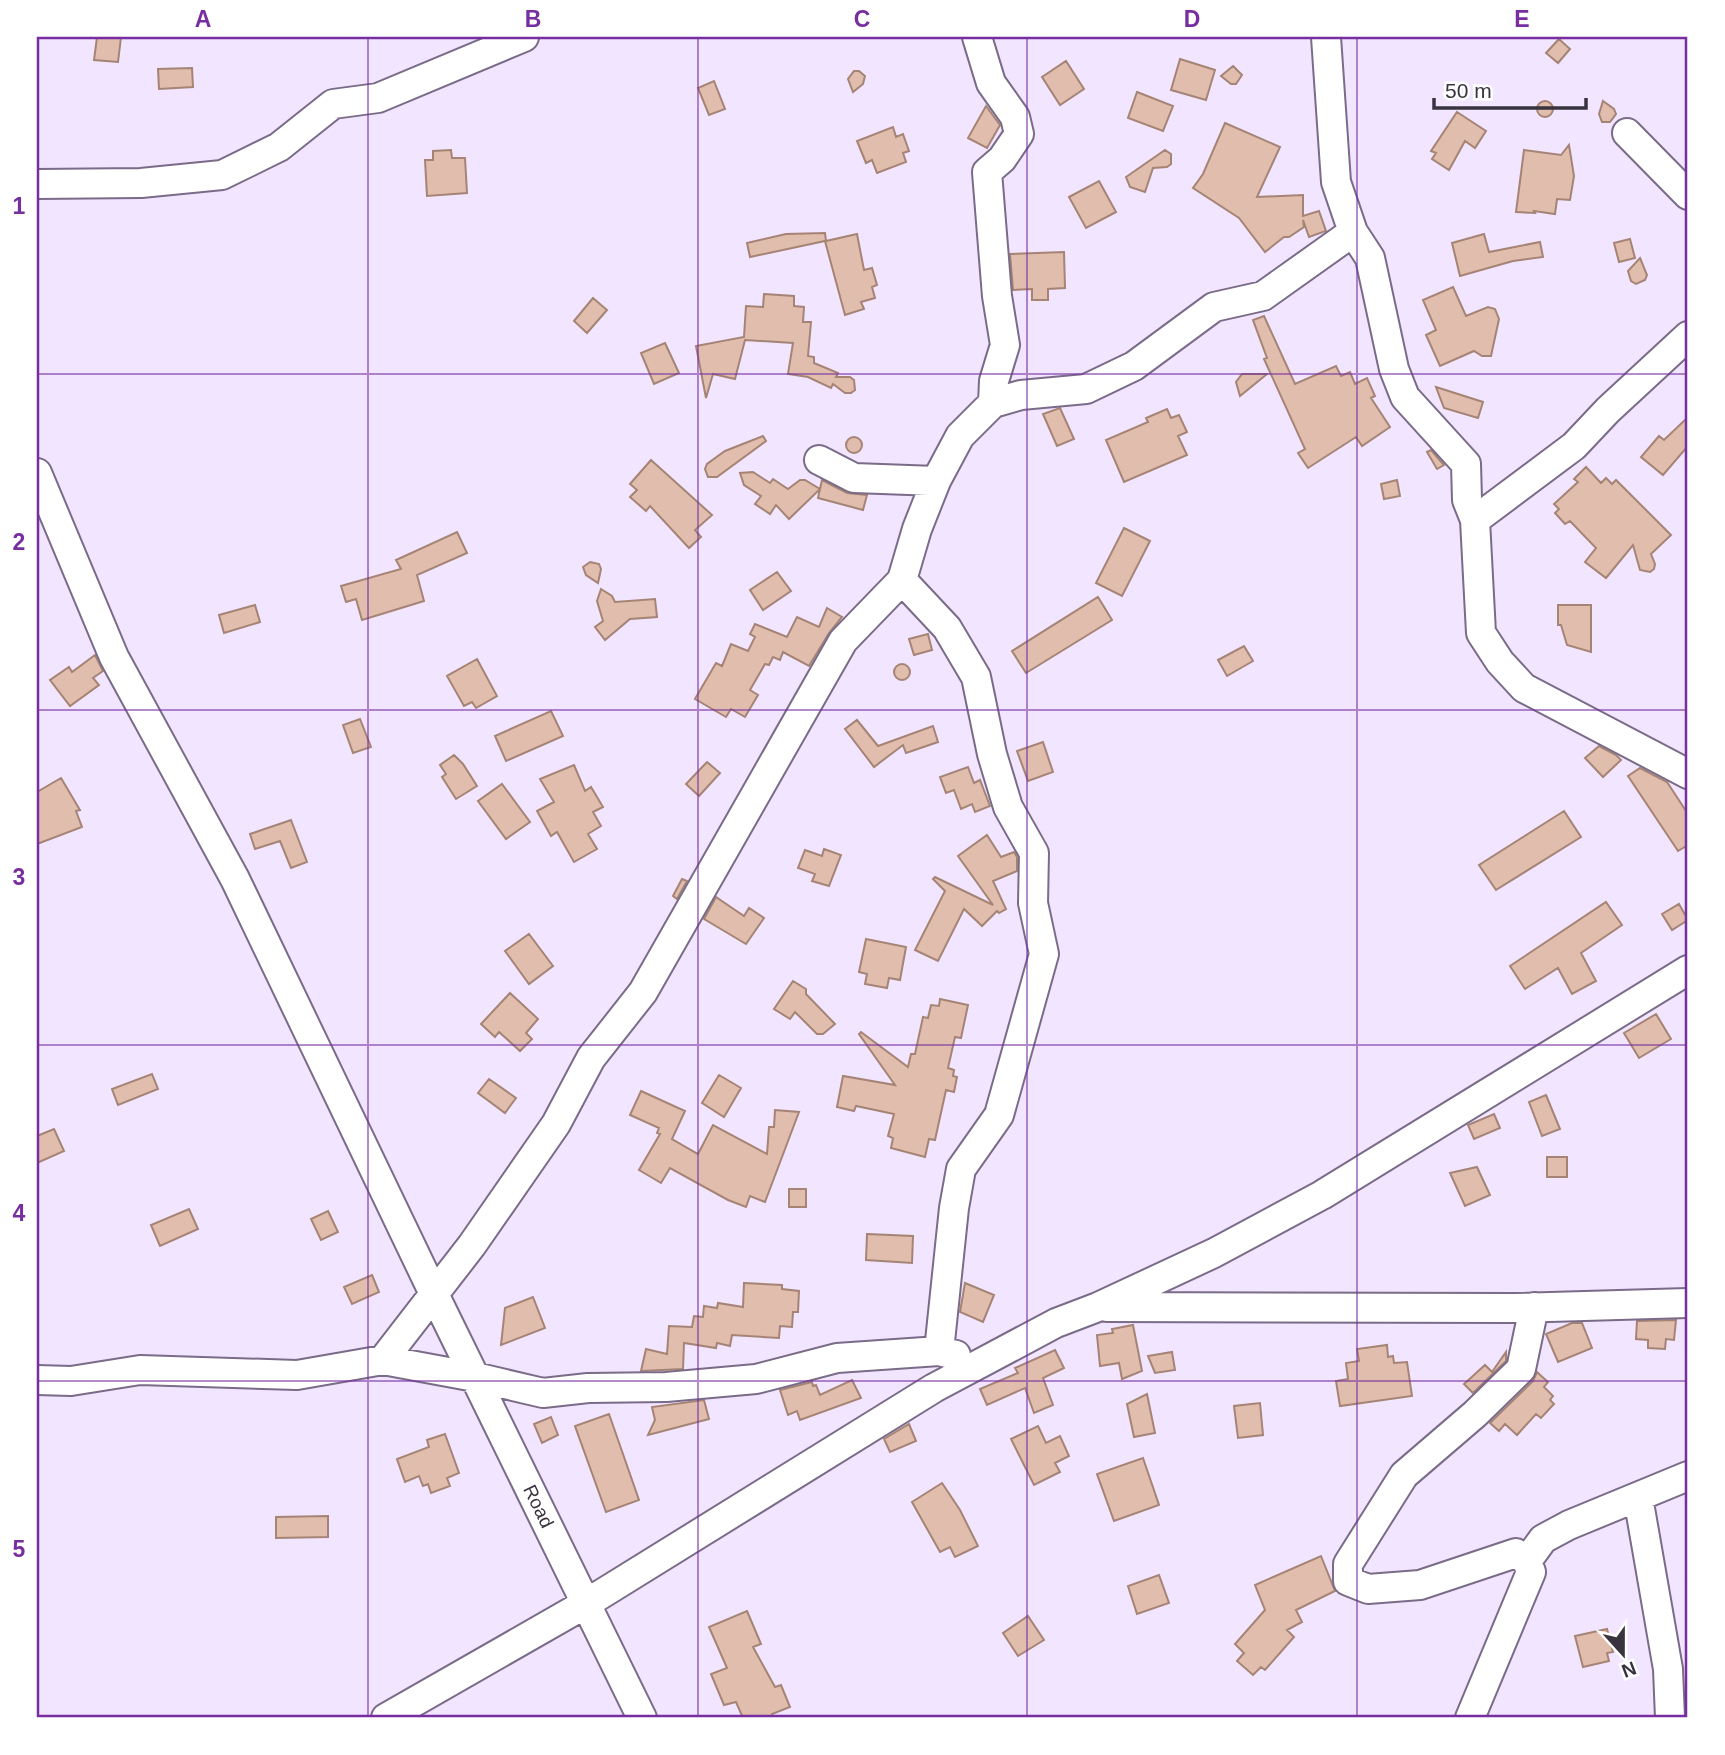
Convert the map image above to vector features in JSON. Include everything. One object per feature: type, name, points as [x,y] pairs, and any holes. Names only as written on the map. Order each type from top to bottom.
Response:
[{"type":"street","points":[[37,184],[141,183],[222,175],[279,147],[333,104],[378,98],[524,37]]},
{"type":"street","points":[[977,37],[992,83],[1015,117],[1019,134],[1002,159],[987,172],[997,296],[1005,345],[994,381],[993,403]]},
{"type":"street","points":[[1326,37],[1336,182],[1353,232],[1370,258],[1394,369],[1405,397],[1466,464],[1467,500],[1475,520],[1481,633],[1500,662],[1524,688],[1688,774]]},
{"type":"street","points":[[1627,133],[1688,195]]},
{"type":"street","points":[[383,1360],[435,1296],[556,1124],[591,1058],[643,992],[843,642],[902,580],[917,529],[936,481],[960,436],[993,403],[1021,395],[1086,389],[1134,366],[1214,307],[1262,296],[1353,232]]},
{"type":"street","points":[[1475,520],[1574,446],[1608,410],[1688,336]]},
{"type":"street","points":[[819,460],[854,478],[936,481]]},
{"type":"street","name":"Road","points":[[37,473],[114,657],[235,879],[642,1718]]},
{"type":"street","points":[[902,580],[947,628],[976,677],[992,754],[1008,807],[1034,853],[1033,903],[1044,954],[999,1115],[961,1169],[954,1208],[939,1351]]},
{"type":"street","points":[[386,1718],[587,1603],[934,1388],[1056,1323],[1098,1307],[1214,1253],[1322,1195],[1688,970]]},
{"type":"street","points":[[1098,1307],[1534,1307],[1688,1303]]},
{"type":"street","points":[[1470,1718],[1531,1572],[1527,1560],[1516,1553],[1420,1585],[1368,1589],[1348,1581],[1348,1564],[1404,1475],[1475,1414],[1521,1369],[1534,1307]]},
{"type":"street","points":[[37,1380],[71,1381],[140,1370],[297,1375],[383,1360],[543,1393],[600,1387],[666,1387],[756,1379],[837,1358],[939,1351],[982,1362]]},
{"type":"street","points":[[1527,1560],[1543,1539],[1569,1525],[1688,1476]]},
{"type":"street","points":[[1638,1497],[1668,1669],[1670,1718]]},
{"type":"building","points":[[97,37],[121,37],[118,62],[94,60]]},
{"type":"building","points":[[1559,39],[1570,49],[1558,63],[1546,53]]},
{"type":"building","points":[[1180,59],[1215,70],[1206,100],[1171,90]]},
{"type":"building","points":[[1066,61],[1084,89],[1060,105],[1042,77]]},
{"type":"building","points":[[1233,66],[1242,75],[1236,84],[1231,84],[1221,76]]},
{"type":"building","points":[[192,68],[193,87],[159,89],[158,69]]},
{"type":"building","points":[[854,71],[865,76],[863,84],[853,92],[848,79]]},
{"type":"building","points":[[714,81],[725,109],[709,115],[698,88]]},
{"type":"building","points":[[1137,92],[1173,106],[1163,131],[1128,118]]},
{"type":"building","points":[[1542,101],[1548,101],[1553,109],[1551,115],[1542,117],[1537,112],[1537,106]]},
{"type":"building","points":[[1603,101],[1614,109],[1616,114],[1610,122],[1602,122],[1599,114]]},
{"type":"building","points":[[986,106],[1000,125],[987,148],[968,138]]},
{"type":"building","points":[[1457,112],[1486,131],[1475,148],[1465,141],[1449,170],[1432,159],[1436,153],[1431,151]]},
{"type":"building","points":[[1225,123],[1280,147],[1257,197],[1303,195],[1303,216],[1319,211],[1326,231],[1309,237],[1303,220],[1304,227],[1289,237],[1284,237],[1265,252],[1239,218],[1193,188],[1203,174]]},
{"type":"building","points":[[893,127],[896,137],[903,134],[909,151],[903,153],[906,162],[877,173],[872,160],[866,163],[857,141]]},
{"type":"building","points":[[1569,145],[1574,176],[1570,200],[1557,199],[1555,214],[1516,212],[1524,150],[1561,155]]},
{"type":"building","points":[[451,150],[452,158],[465,158],[467,193],[427,196],[425,160],[433,160],[433,151]]},
{"type":"building","points":[[1165,150],[1171,154],[1171,164],[1153,168],[1145,192],[1130,187],[1126,177]]},
{"type":"building","points":[[1099,181],[1116,212],[1086,228],[1069,197]]},
{"type":"building","points":[[825,233],[826,241],[857,234],[864,270],[872,268],[877,285],[872,287],[875,298],[861,302],[864,309],[845,315],[825,241],[750,257],[747,243],[786,234]]},
{"type":"building","points":[[1484,234],[1489,252],[1540,242],[1543,257],[1513,261],[1460,276],[1452,243]]},
{"type":"building","points":[[1630,239],[1635,258],[1619,262],[1614,243]]},
{"type":"building","points":[[1064,252],[1065,288],[1048,289],[1048,300],[1032,300],[1032,289],[1013,290],[1010,254]]},
{"type":"building","points":[[1640,258],[1647,275],[1645,280],[1636,284],[1631,281],[1628,271]]},
{"type":"building","points":[[1453,287],[1466,316],[1488,307],[1495,309],[1499,319],[1491,356],[1482,356],[1474,351],[1440,366],[1426,335],[1436,330],[1423,300]]},
{"type":"building","points":[[764,294],[794,296],[794,306],[804,307],[803,322],[811,322],[808,356],[814,357],[814,363],[838,373],[836,377],[850,377],[854,380],[855,390],[845,393],[833,384],[831,388],[808,377],[788,374],[793,343],[745,340],[735,379],[713,374],[706,398],[696,346],[744,337],[746,306],[763,307]]},
{"type":"building","points":[[593,298],[607,310],[587,333],[574,321]]},
{"type":"building","points":[[1264,316],[1295,384],[1336,366],[1341,376],[1350,372],[1355,384],[1367,378],[1375,396],[1371,398],[1390,427],[1362,446],[1356,437],[1308,468],[1298,453],[1305,449],[1264,359],[1267,358],[1253,320]]},
{"type":"building","points":[[665,343],[679,373],[654,384],[641,353]]},
{"type":"building","points":[[1242,374],[1267,374],[1240,396],[1236,382]]},
{"type":"building","points":[[1436,387],[1483,402],[1478,418],[1444,408]]},
{"type":"building","points":[[1060,408],[1074,439],[1057,446],[1043,414]]},
{"type":"building","points":[[1167,409],[1171,418],[1179,415],[1187,432],[1178,436],[1187,455],[1124,482],[1106,440],[1148,422],[1146,418]]},
{"type":"building","points":[[1688,417],[1688,446],[1663,475],[1641,457],[1659,436],[1664,440]]},
{"type":"building","points":[[763,436],[766,441],[717,477],[708,477],[705,469],[707,464],[725,451]]},
{"type":"building","points":[[851,437],[857,437],[862,445],[860,451],[851,453],[846,448],[846,442]]},
{"type":"building","points":[[1431,450],[1444,465],[1437,469],[1427,452]]},
{"type":"building","points":[[651,460],[712,515],[695,530],[701,537],[689,548],[650,506],[646,511],[630,497],[637,490],[630,484]]},
{"type":"building","points":[[1586,467],[1601,483],[1606,478],[1612,484],[1616,480],[1671,535],[1651,554],[1655,564],[1650,572],[1640,570],[1633,545],[1606,578],[1585,562],[1596,548],[1570,521],[1565,524],[1555,513],[1559,509],[1554,504],[1578,482],[1574,479]]},
{"type":"building","points":[[753,472],[770,483],[773,479],[788,489],[800,480],[805,480],[820,489],[789,519],[776,505],[770,514],[755,504],[761,496],[744,485],[740,473]]},
{"type":"building","points":[[822,480],[847,493],[867,495],[863,510],[818,498]]},
{"type":"building","points":[[1397,480],[1400,496],[1384,499],[1381,484]]},
{"type":"building","points":[[1124,528],[1150,541],[1122,596],[1096,583]]},
{"type":"building","points":[[457,532],[467,553],[417,575],[424,601],[362,620],[356,599],[346,602],[341,586],[401,569],[396,560]]},
{"type":"building","points":[[590,562],[599,564],[601,569],[598,583],[586,575],[583,567]]},
{"type":"building","points":[[777,572],[791,591],[763,610],[750,590]]},
{"type":"building","points":[[601,589],[612,596],[615,602],[655,599],[657,617],[630,619],[605,640],[595,627],[603,621],[597,601]]},
{"type":"building","points":[[1098,597],[1112,620],[1026,673],[1012,651]]},
{"type":"building","points":[[255,605],[260,622],[224,633],[219,615]]},
{"type":"building","points":[[1558,605],[1591,605],[1591,652],[1567,645],[1561,625],[1558,625]]},
{"type":"building","points":[[827,608],[842,617],[809,666],[783,652],[780,660],[773,657],[769,665],[765,664],[750,690],[758,695],[745,717],[731,709],[726,717],[695,699],[716,663],[722,666],[731,644],[748,651],[755,637],[750,634],[755,624],[787,637],[797,617],[819,627]]},
{"type":"building","points":[[928,634],[932,650],[914,655],[909,639]]},
{"type":"building","points":[[1244,646],[1253,661],[1227,676],[1218,660]]},
{"type":"building","points":[[95,655],[103,671],[93,678],[99,685],[70,706],[50,680],[69,667],[72,672]]},
{"type":"building","points":[[477,659],[497,696],[476,708],[472,702],[464,706],[447,676]]},
{"type":"building","points":[[899,664],[905,664],[910,672],[908,678],[899,680],[894,675],[894,669]]},
{"type":"building","points":[[551,711],[563,736],[506,761],[495,736]]},
{"type":"building","points":[[360,719],[371,747],[353,753],[343,725]]},
{"type":"building","points":[[857,720],[878,746],[933,726],[938,742],[906,753],[903,745],[874,767],[845,729]]},
{"type":"building","points":[[1043,742],[1053,772],[1028,781],[1017,751]]},
{"type":"building","points":[[1599,746],[1621,760],[1603,777],[1585,758]]},
{"type":"building","points":[[454,755],[477,786],[456,799],[442,777],[446,774],[440,765]]},
{"type":"building","points":[[707,762],[720,773],[699,796],[686,784]]},
{"type":"building","points":[[574,765],[585,791],[591,787],[603,807],[593,812],[601,826],[588,834],[597,849],[574,862],[557,832],[551,836],[537,811],[554,802],[540,779]]},
{"type":"building","points":[[968,767],[974,783],[980,780],[990,806],[975,812],[972,804],[961,809],[954,790],[946,793],[940,777]]},
{"type":"building","points":[[1640,768],[1667,782],[1688,814],[1688,845],[1678,851],[1628,776]]},
{"type":"building","points":[[61,778],[80,810],[76,811],[82,827],[37,844],[37,792]]},
{"type":"building","points":[[502,784],[530,822],[506,839],[478,801]]},
{"type":"building","points":[[1564,811],[1581,837],[1496,890],[1479,865]]},
{"type":"building","points":[[291,820],[307,862],[291,868],[280,841],[255,849],[250,834]]},
{"type":"building","points":[[987,835],[1001,857],[1014,852],[1017,857],[1017,871],[993,881],[1006,909],[999,913],[997,911],[982,926],[964,909],[938,961],[915,950],[945,891],[933,879],[935,877],[993,905],[958,856]]},
{"type":"building","points":[[824,849],[841,855],[829,886],[812,881],[815,874],[798,868],[805,850],[822,856]]},
{"type":"building","points":[[682,879],[687,881],[677,899],[673,896]]},
{"type":"building","points":[[716,897],[744,916],[749,908],[764,918],[746,944],[704,919]]},
{"type":"building","points":[[1606,902],[1622,925],[1581,953],[1596,981],[1572,994],[1558,968],[1525,989],[1510,966]]},
{"type":"building","points":[[1679,904],[1688,920],[1672,930],[1662,914]]},
{"type":"building","points":[[529,934],[553,966],[529,984],[505,951]]},
{"type":"building","points":[[866,939],[906,947],[900,980],[889,978],[887,988],[865,984],[867,974],[859,972]]},
{"type":"building","points":[[793,981],[806,989],[806,994],[835,1024],[823,1034],[817,1034],[795,1012],[790,1019],[774,1009]]},
{"type":"building","points":[[510,993],[538,1019],[526,1033],[532,1039],[520,1051],[499,1032],[495,1037],[481,1024]]},
{"type":"building","points":[[940,999],[968,1005],[961,1038],[955,1037],[948,1068],[954,1070],[953,1076],[957,1077],[954,1092],[946,1090],[935,1140],[929,1139],[925,1157],[891,1148],[893,1138],[888,1136],[894,1114],[856,1106],[854,1111],[837,1107],[843,1076],[895,1085],[859,1034],[861,1032],[908,1067],[911,1054],[915,1054],[923,1017],[928,1018],[931,1005],[939,1006]]},
{"type":"building","points":[[1656,1014],[1671,1039],[1639,1058],[1624,1033]]},
{"type":"building","points":[[152,1074],[158,1089],[118,1105],[112,1089]]},
{"type":"building","points":[[719,1075],[741,1088],[724,1117],[702,1103]]},
{"type":"building","points":[[489,1079],[516,1098],[505,1113],[478,1093]]},
{"type":"building","points":[[641,1091],[685,1111],[672,1139],[698,1154],[713,1125],[767,1154],[769,1127],[774,1127],[775,1110],[799,1112],[765,1202],[750,1196],[746,1207],[670,1168],[661,1183],[639,1170],[660,1134],[657,1133],[659,1128],[630,1115]]},
{"type":"building","points":[[1546,1095],[1560,1129],[1542,1136],[1529,1102]]},
{"type":"building","points":[[1494,1114],[1500,1128],[1474,1139],[1468,1125]]},
{"type":"building","points":[[54,1129],[64,1151],[37,1163],[37,1136]]},
{"type":"building","points":[[1547,1157],[1567,1157],[1567,1177],[1547,1177]]},
{"type":"building","points":[[1477,1167],[1490,1195],[1465,1206],[1450,1173]]},
{"type":"building","points":[[789,1189],[806,1189],[806,1207],[789,1207]]},
{"type":"building","points":[[189,1209],[198,1229],[160,1246],[151,1225]]},
{"type":"building","points":[[328,1211],[338,1232],[321,1240],[311,1219]]},
{"type":"building","points":[[867,1234],[913,1236],[912,1263],[866,1260]]},
{"type":"building","points":[[372,1275],[379,1292],[352,1304],[344,1287]]},
{"type":"building","points":[[744,1283],[782,1285],[782,1289],[799,1291],[798,1312],[793,1312],[792,1327],[780,1326],[779,1338],[732,1335],[730,1346],[717,1343],[716,1348],[684,1343],[683,1369],[641,1371],[646,1349],[667,1354],[669,1326],[692,1327],[694,1316],[703,1317],[704,1306],[717,1308],[718,1303],[743,1307]]},
{"type":"building","points":[[965,1283],[994,1295],[983,1322],[960,1312]]},
{"type":"building","points":[[533,1297],[545,1328],[501,1345],[505,1308]]},
{"type":"building","points":[[1676,1320],[1674,1340],[1666,1339],[1665,1349],[1648,1348],[1648,1340],[1636,1339],[1637,1321]]},
{"type":"building","points":[[1572,1323],[1582,1323],[1592,1348],[1558,1362],[1546,1334]]},
{"type":"building","points":[[1133,1325],[1142,1371],[1122,1379],[1119,1363],[1100,1366],[1097,1335],[1113,1333],[1112,1329]]},
{"type":"building","points":[[1387,1345],[1388,1357],[1393,1356],[1394,1363],[1407,1362],[1412,1396],[1340,1406],[1336,1381],[1348,1379],[1346,1363],[1359,1361],[1357,1349]]},
{"type":"building","points":[[1055,1350],[1064,1368],[1043,1378],[1053,1405],[1034,1413],[1025,1388],[987,1405],[980,1389],[1018,1373],[1015,1368]]},
{"type":"building","points":[[1172,1352],[1175,1370],[1155,1373],[1148,1356]]},
{"type":"building","points":[[1506,1352],[1506,1361],[1473,1393],[1464,1384],[1485,1365],[1492,1372]]},
{"type":"building","points":[[1537,1372],[1548,1382],[1544,1387],[1553,1396],[1550,1400],[1554,1404],[1541,1418],[1536,1414],[1517,1435],[1505,1424],[1499,1431],[1490,1423],[1533,1381]]},
{"type":"building","points":[[852,1380],[861,1398],[800,1420],[797,1411],[788,1415],[780,1390],[812,1382],[820,1395]]},
{"type":"building","points":[[1147,1394],[1155,1433],[1134,1437],[1127,1404]]},
{"type":"building","points":[[704,1400],[709,1419],[648,1435],[655,1420],[652,1407]]},
{"type":"building","points":[[1260,1403],[1263,1435],[1238,1438],[1234,1406]]},
{"type":"building","points":[[609,1414],[639,1500],[606,1512],[575,1426]]},
{"type":"building","points":[[551,1417],[558,1435],[542,1443],[534,1424]]},
{"type":"building","points":[[909,1424],[916,1441],[890,1452],[884,1439]]},
{"type":"building","points":[[1038,1426],[1046,1443],[1060,1436],[1069,1456],[1055,1463],[1060,1472],[1034,1485],[1011,1439]]},
{"type":"building","points":[[445,1434],[459,1473],[447,1478],[450,1486],[431,1493],[428,1484],[423,1486],[419,1476],[405,1482],[397,1459],[429,1447],[427,1440]]},
{"type":"building","points":[[1143,1458],[1159,1505],[1114,1521],[1097,1474]]},
{"type":"building","points":[[942,1483],[960,1510],[978,1546],[955,1557],[950,1547],[940,1552],[912,1502]]},
{"type":"building","points":[[328,1516],[328,1537],[276,1538],[276,1517]]},
{"type":"building","points":[[1321,1556],[1335,1591],[1296,1610],[1302,1622],[1287,1630],[1294,1637],[1265,1670],[1261,1667],[1253,1675],[1237,1661],[1244,1653],[1235,1644],[1265,1610],[1255,1585]]},
{"type":"building","points":[[1159,1575],[1169,1603],[1137,1614],[1128,1586]]},
{"type":"building","points":[[747,1611],[761,1644],[753,1647],[775,1687],[781,1685],[790,1707],[772,1714],[774,1718],[743,1718],[736,1702],[724,1705],[711,1674],[727,1668],[709,1627]]},
{"type":"building","points":[[1028,1616],[1044,1640],[1018,1656],[1003,1633]]},
{"type":"building","points":[[1607,1629],[1613,1652],[1607,1653],[1609,1661],[1583,1667],[1575,1636]]}]
